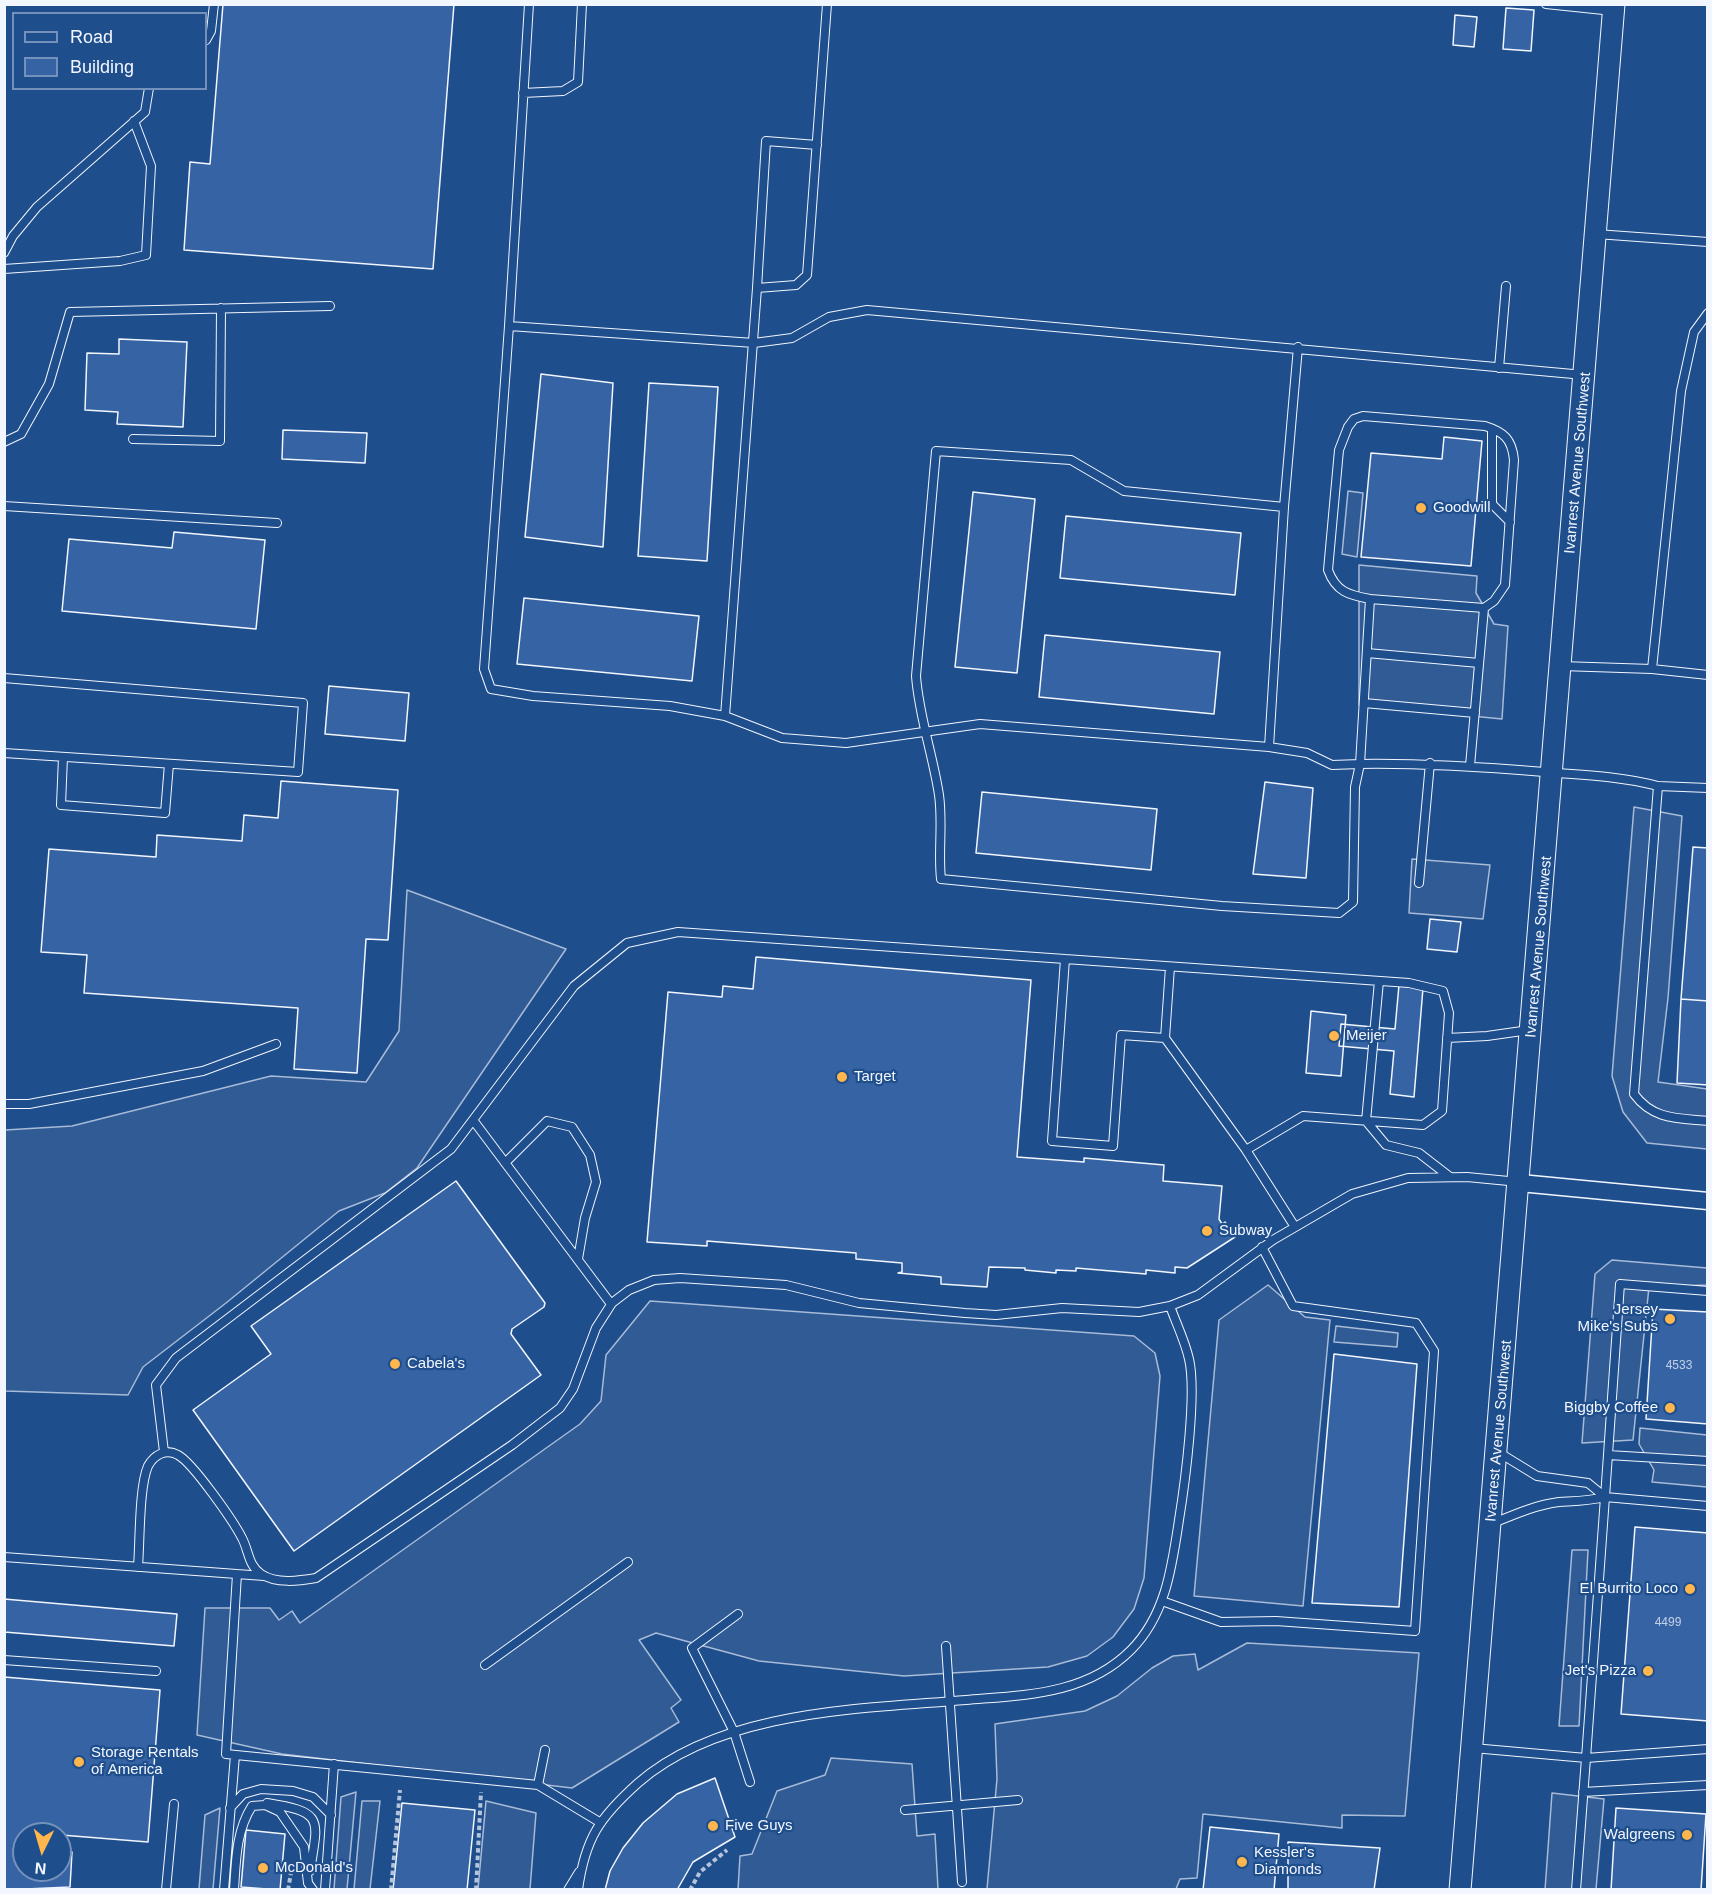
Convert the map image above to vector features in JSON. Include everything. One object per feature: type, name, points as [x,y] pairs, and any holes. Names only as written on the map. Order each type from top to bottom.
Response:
[{"type":"street","name":"Ivanrest Avenue Southwest","points":[[1460,1890],[1520,1183],[1614,8]]},
{"type":"street","points":[[1520,1183],[1707,1201]]},
{"type":"lane","points":[[207,38],[211,31],[214,4]]},
{"type":"lane","points":[[529,4],[484,669],[491,689],[533,696],[670,706],[725,716],[782,738],[846,743],[980,724],[1269,747],[1306,753],[1332,765],[1430,763],[1628,778],[1658,786],[1707,788]]},
{"type":"lane","points":[[523,93],[563,91],[579,82],[582,4]]},
{"type":"lane","points":[[757,288],[796,285],[807,275],[827,4]]},
{"type":"lane","points":[[1546,4],[1614,8]]},
{"type":"lane","points":[[4,253],[13,237],[37,207],[144,112],[149,90]]},
{"type":"lane","points":[[4,269],[120,261],[146,255],[150,166],[134,121]]},
{"type":"lane","points":[[725,716],[754,343],[766,141],[817,145]]},
{"type":"lane","points":[[1596,234],[1707,242]]},
{"type":"lane","points":[[1499,368],[1506,286]]},
{"type":"lane","points":[[4,442],[21,434],[49,384],[70,312],[330,306]]},
{"type":"lane","points":[[133,439],[220,441],[221,308]]},
{"type":"lane","points":[[509,326],[754,343],[792,338],[829,317],[867,310],[1298,347],[1585,375]]},
{"type":"lane","points":[[1652,669],[1681,391],[1694,332],[1707,313]]},
{"type":"lane","points":[[1269,747],[1284,507],[1298,347]]},
{"type":"lane","points":[[1363,416],[1492,429],[1508,437],[1513,448],[1510,522],[1505,585],[1494,601],[1484,608],[1370,599],[1347,595],[1336,587],[1328,570],[1339,450],[1348,427],[1354,419],[1363,416]]},
{"type":"lane","points":[[1492,429],[1492,504],[1510,522]]},
{"type":"lane","points":[[1284,507],[1124,491],[1071,460],[936,451],[916,676],[925,732],[940,797],[941,879],[1222,906],[1339,913],[1353,902],[1355,787],[1360,764],[1370,599]]},
{"type":"lane","points":[[4,506],[277,523]]},
{"type":"lane","points":[[1470,766],[1484,608]]},
{"type":"lane","points":[[1367,653],[1479,663]]},
{"type":"lane","points":[[1562,666],[1652,669],[1707,675]]},
{"type":"lane","points":[[4,678],[303,703],[298,772],[4,753]]},
{"type":"lane","points":[[1364,703],[1475,713]]},
{"type":"lane","points":[[63,757],[61,805],[165,813],[170,764]]},
{"type":"lane","points":[[1419,883],[1430,763]]},
{"type":"lane","points":[[1658,786],[1634,1094],[1643,1106],[1658,1116],[1707,1121]]},
{"type":"lane","points":[[164,1452],[156,1385],[176,1358],[450,1149],[574,986],[627,943],[678,932],[1409,983],[1443,991],[1449,1013],[1442,1111],[1423,1125],[1303,1116],[1246,1150]]},
{"type":"lane","points":[[1065,959],[1052,1141],[1113,1146],[1121,1035],[1165,1038]]},
{"type":"lane","points":[[1170,967],[1165,1038],[1246,1150],[1295,1227]]},
{"type":"lane","points":[[1378,981],[1366,1121],[1386,1145],[1419,1153],[1451,1177]]},
{"type":"lane","points":[[1447,1038],[1532,1030]]},
{"type":"lane","points":[[4,1104],[29,1104],[203,1071],[276,1044]]},
{"type":"lane","points":[[473,1120],[611,1304]]},
{"type":"lane","points":[[505,1163],[547,1121],[572,1127],[590,1155],[596,1182],[585,1218],[578,1259]]},
{"type":"lane","points":[[4,1557],[267,1576],[298,1581],[316,1578],[541,1425],[560,1408],[573,1389],[596,1328],[611,1304],[629,1290],[654,1280],[680,1278],[786,1285],[859,1303],[965,1313],[996,1315],[1062,1308],[1139,1312],[1170,1306],[1198,1294],[1262,1247],[1352,1194],[1408,1178],[1451,1177],[1520,1183]]},
{"type":"lane","points":[[1162,1601],[1221,1622],[1276,1622],[1415,1631],[1434,1350],[1416,1323],[1293,1306],[1262,1247]]},
{"type":"lane","points":[[1576,1890],[1620,1284],[1707,1291]]},
{"type":"lane","points":[[578,1890],[581,1869],[591,1836],[616,1803],[647,1776],[680,1754],[734,1732],[781,1720],[1054,1692],[1094,1677],[1131,1650],[1158,1613],[1171,1574],[1181,1507],[1190,1406],[1189,1360],[1170,1306]]},
{"type":"lane","points":[[138,1567],[145,1474],[154,1457],[164,1452],[176,1454],[187,1461],[243,1539],[251,1564],[267,1576]]},
{"type":"lane","points":[[1497,1452],[1537,1476],[1588,1484],[1605,1497]]},
{"type":"lane","points":[[1608,1455],[1707,1461]]},
{"type":"lane","points":[[1491,1524],[1528,1509],[1559,1502],[1584,1503],[1605,1497],[1707,1506]]},
{"type":"lane","points":[[484,1665],[628,1563]]},
{"type":"lane","points":[[237,1574],[226,1754],[538,1785],[601,1823]]},
{"type":"lane","points":[[738,1614],[692,1648],[734,1732],[750,1782]]},
{"type":"lane","points":[[946,1646],[962,1887]]},
{"type":"lane","points":[[4,1659],[156,1671]]},
{"type":"lane","points":[[1472,1748],[1586,1758],[1707,1749]]},
{"type":"lane","points":[[538,1785],[545,1750]]},
{"type":"lane","points":[[224,1890],[234,1755]]},
{"type":"lane","points":[[325,1890],[334,1764]]},
{"type":"lane","points":[[1583,1792],[1707,1785]]},
{"type":"lane","points":[[230,1808],[243,1794],[261,1789],[313,1797],[331,1815]]},
{"type":"lane","points":[[905,1810],[1018,1800]]},
{"type":"lane","points":[[234,1890],[239,1835],[244,1819],[252,1806],[266,1802],[297,1808],[310,1814],[317,1825],[310,1886]]},
{"type":"lane","points":[[166,1890],[174,1804]]},
{"type":"lane","points":[[252,1806],[265,1805],[280,1812],[304,1847],[310,1886]]},
{"type":"lane","points":[[568,1890],[581,1869]]},
{"type":"path","points":[[391,1890],[400,1790]]},
{"type":"path","points":[[476,1890],[481,1792]]},
{"type":"path","points":[[690,1890],[700,1872],[727,1850]]},
{"type":"shaded area","points":[[1348,491],[1363,493],[1357,557],[1342,554]]},
{"type":"shaded area","points":[[1359,565],[1477,576],[1476,593],[1494,624],[1508,626],[1502,719],[1359,705]]},
{"type":"shaded area","points":[[1634,807],[1682,816],[1668,998],[1658,1082],[1707,1089],[1707,1149],[1647,1143],[1623,1112],[1612,1076]]},
{"type":"shaded area","points":[[1412,859],[1490,865],[1483,919],[1409,913]]},
{"type":"shaded area","points":[[407,890],[566,949],[417,1168],[385,1193],[339,1211],[143,1367],[128,1395],[5,1391],[5,1130],[72,1126],[271,1076],[366,1082],[399,1031]]},
{"type":"shaded area","points":[[1612,1260],[1707,1268],[1707,1285],[1649,1287],[1633,1440],[1582,1443],[1595,1274]]},
{"type":"shaded area","points":[[1268,1285],[1305,1317],[1330,1320],[1303,1606],[1194,1596],[1219,1320]]},
{"type":"shaded area","points":[[650,1301],[1134,1336],[1155,1353],[1160,1376],[1144,1578],[1134,1609],[1113,1637],[1087,1656],[1048,1667],[904,1676],[759,1661],[656,1633],[639,1640],[681,1700],[671,1708],[679,1722],[572,1788],[282,1754],[197,1735],[205,1608],[270,1608],[279,1620],[292,1611],[300,1623],[580,1424],[601,1401],[606,1355]]},
{"type":"shaded area","points":[[1336,1326],[1398,1333],[1397,1347],[1334,1342]]},
{"type":"shaded area","points":[[1640,1428],[1707,1435],[1707,1487],[1652,1482],[1654,1470],[1639,1444]]},
{"type":"shaded area","points":[[1572,1550],[1588,1550],[1579,1726],[1559,1726]]},
{"type":"shaded area","points":[[1247,1643],[1419,1653],[1405,1816],[1342,1815],[1342,1828],[1203,1814],[1197,1878],[1180,1879],[1176,1889],[987,1889],[997,1779],[995,1724],[1085,1711],[1117,1696],[1152,1668],[1173,1656],[1195,1654],[1198,1670]]},
{"type":"shaded area","points":[[831,1758],[912,1764],[917,1836],[935,1834],[938,1889],[738,1890],[740,1856],[752,1854],[777,1791],[825,1775]]},
{"type":"shaded area","points":[[356,1792],[347,1889],[334,1889],[341,1797]]},
{"type":"shaded area","points":[[1552,1793],[1604,1799],[1596,1889],[1545,1890]]},
{"type":"shaded area","points":[[362,1801],[380,1801],[370,1889],[354,1889]]},
{"type":"shaded area","points":[[486,1801],[536,1813],[530,1889],[478,1889]]},
{"type":"shaded area","points":[[220,1808],[213,1889],[199,1889],[205,1815]]},
{"type":"building","points":[[223,4],[454,4],[433,269],[184,250],[190,162],[210,164]]},
{"type":"building","points":[[1506,8],[1534,10],[1531,51],[1503,49]]},
{"type":"building","points":[[1455,15],[1477,17],[1474,47],[1453,45]]},
{"type":"building","points":[[119,339],[187,342],[183,427],[117,424],[118,412],[85,410],[87,353],[119,354]]},
{"type":"building","points":[[541,374],[613,383],[603,547],[525,537]]},
{"type":"building","points":[[649,383],[718,387],[707,561],[638,556]]},
{"type":"building","points":[[283,430],[367,433],[365,463],[282,459]]},
{"type":"building","name":"Goodwill","points":[[1444,437],[1482,441],[1471,566],[1361,557],[1371,453],[1442,459]]},
{"type":"building","points":[[973,492],[1035,499],[1017,673],[955,667]]},
{"type":"building","points":[[1066,516],[1241,533],[1235,595],[1060,578]]},
{"type":"building","points":[[174,532],[265,540],[256,629],[62,611],[69,539],[172,548]]},
{"type":"building","points":[[524,598],[699,616],[692,681],[517,664]]},
{"type":"building","points":[[1045,635],[1220,652],[1214,714],[1039,697]]},
{"type":"building","points":[[329,686],[409,693],[405,741],[325,734]]},
{"type":"building","points":[[281,781],[398,790],[388,940],[366,939],[357,1073],[294,1069],[298,1008],[84,993],[87,955],[41,952],[49,849],[156,857],[157,835],[242,841],[244,815],[278,818]]},
{"type":"building","points":[[1265,782],[1313,788],[1306,878],[1253,874]]},
{"type":"building","points":[[982,792],[1157,809],[1151,870],[976,853]]},
{"type":"building","points":[[1693,847],[1708,848],[1708,1001],[1681,999]]},
{"type":"building","points":[[1430,919],[1461,922],[1457,952],[1427,949]]},
{"type":"building","name":"Target","points":[[756,957],[1031,980],[1017,1157],[1084,1162],[1084,1158],[1164,1165],[1163,1181],[1222,1186],[1219,1219],[1222,1224],[1225,1222],[1235,1237],[1187,1268],[1175,1267],[1175,1273],[1146,1270],[1146,1274],[1076,1268],[1076,1271],[1056,1270],[1056,1273],[1025,1270],[1025,1268],[989,1267],[987,1287],[941,1284],[941,1277],[898,1273],[902,1272],[902,1263],[856,1259],[856,1253],[707,1241],[707,1246],[647,1242],[668,992],[722,997],[723,986],[753,989]]},
{"type":"building","points":[[1399,985],[1423,988],[1414,1097],[1390,1094],[1394,1051],[1339,1046],[1341,1024],[1395,1029]]},
{"type":"building","points":[[1681,999],[1708,1001],[1708,1085],[1677,1083]]},
{"type":"building","points":[[1311,1011],[1346,1015],[1341,1076],[1306,1073]]},
{"type":"building","name":"Cabela's","points":[[456,1181],[545,1303],[544,1307],[512,1329],[511,1334],[541,1375],[294,1551],[193,1410],[271,1354],[251,1326]]},
{"type":"building","points":[[1653,1309],[1708,1312],[1708,1424],[1646,1419]]},
{"type":"building","points":[[1334,1354],[1417,1364],[1399,1607],[1312,1603]]},
{"type":"building","points":[[1635,1527],[1708,1533],[1708,1721],[1621,1714]]},
{"type":"building","points":[[4,1599],[177,1614],[174,1646],[4,1632]]},
{"type":"building","name":"Storage Rentals of America","points":[[4,1677],[160,1690],[148,1842],[72,1836],[72,1822],[12,1822],[12,1882],[70,1882],[70,1887],[4,1890]]},
{"type":"building","points":[[715,1778],[735,1837],[693,1862],[677,1890],[605,1890],[610,1871],[623,1848],[643,1823],[677,1794]]},
{"type":"building","points":[[402,1803],[475,1810],[467,1890],[393,1890]]},
{"type":"building","name":"Walgreens","points":[[1616,1808],[1706,1814],[1701,1890],[1611,1890]]},
{"type":"building","name":"Kessler's Diamonds","points":[[1210,1827],[1279,1834],[1274,1890],[1203,1890]]},
{"type":"building","name":"McDonald's","points":[[246,1830],[285,1834],[280,1890],[241,1887]]},
{"type":"building","points":[[1288,1842],[1380,1848],[1374,1890],[1288,1890]]},
{"type":"place","name":"Goodwill","points":[[1421,508]]},
{"type":"place","name":"Meijer","points":[[1334,1036]]},
{"type":"place","name":"Target","points":[[842,1077]]},
{"type":"place","name":"Subway","points":[[1207,1231]]},
{"type":"place","name":"Jersey Mike's Subs","points":[[1670,1319]]},
{"type":"place","name":"Cabela's","points":[[395,1364]]},
{"type":"place","name":"Biggby Coffee","points":[[1670,1408]]},
{"type":"place","name":"El Burrito Loco","points":[[1690,1589]]},
{"type":"place","name":"Jet's Pizza","points":[[1648,1671]]},
{"type":"place","name":"Storage Rentals of America","points":[[79,1762]]},
{"type":"place","name":"Five Guys","points":[[713,1826]]},
{"type":"place","name":"Walgreens","points":[[1687,1835]]},
{"type":"place","name":"Kessler's Diamonds","points":[[1242,1862]]},
{"type":"place","name":"McDonald's","points":[[263,1868]]}]
